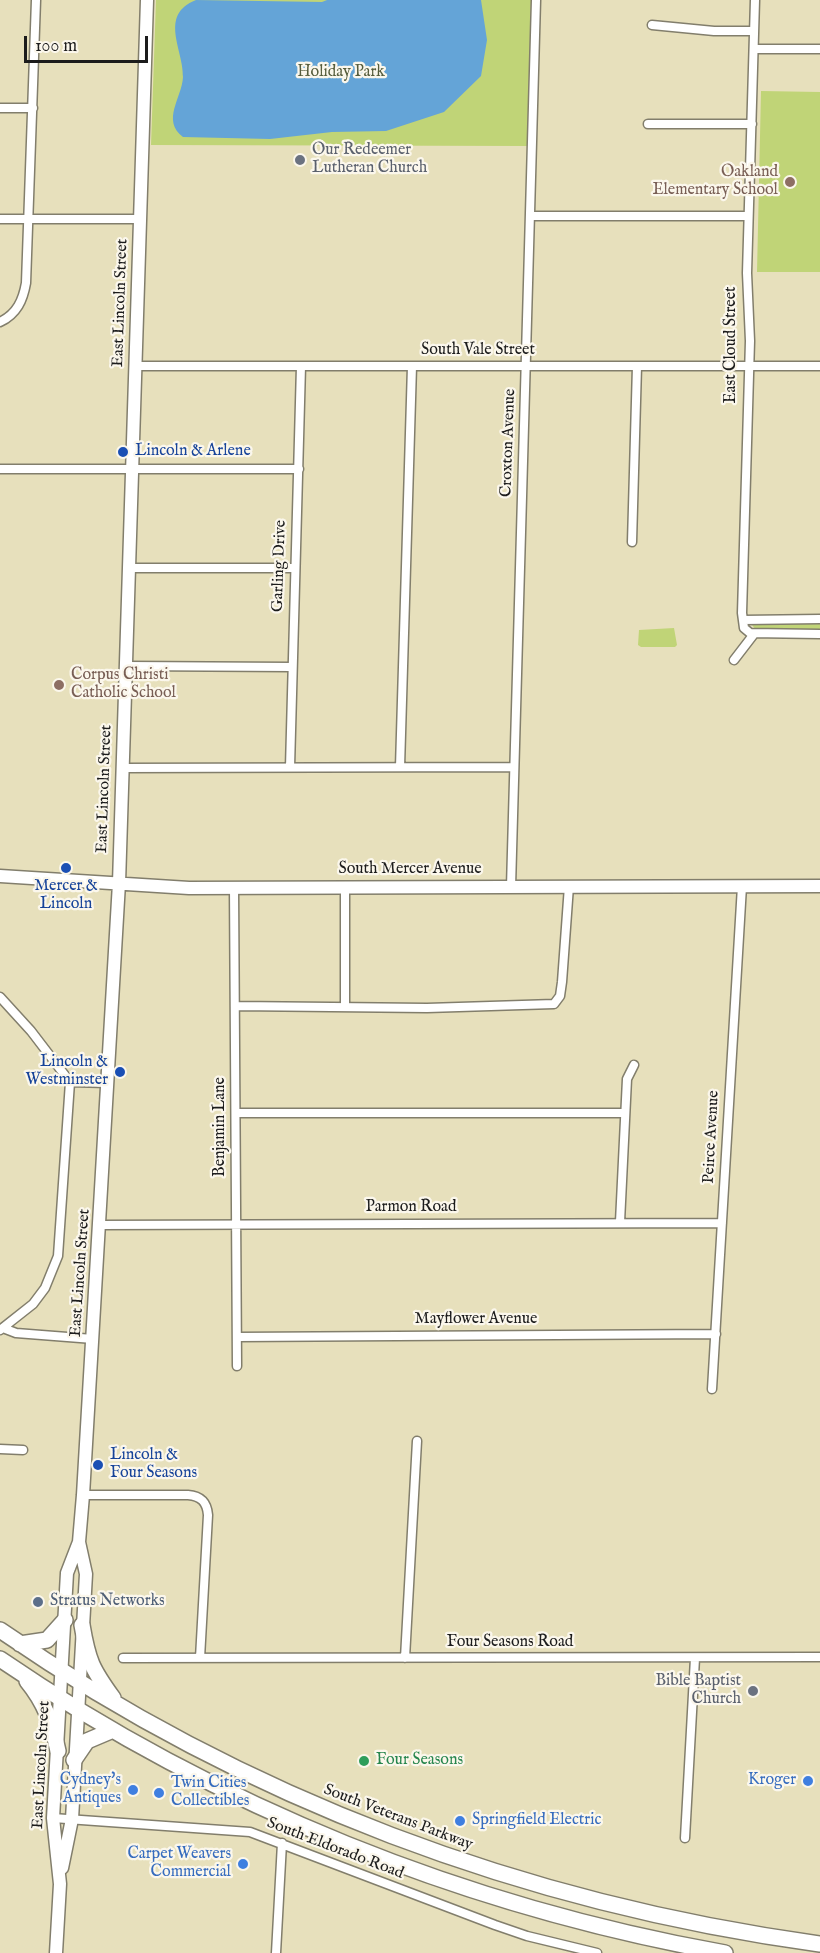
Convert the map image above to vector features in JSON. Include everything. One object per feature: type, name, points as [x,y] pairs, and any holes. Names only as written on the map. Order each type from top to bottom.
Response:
[{"type":"highway","points":[[20,1644],[47,1641],[65,1620]]},
{"type":"highway","points":[[82,1625],[87,1655],[94,1674],[119,1706]]},
{"type":"highway","name":"South Veterans Parkway","points":[[0,1630],[119,1706],[214,1757],[320,1808],[444,1856],[621,1908],[820,1944]]},
{"type":"highway","points":[[0,1659],[113,1730],[255,1804],[328,1836],[428,1875],[588,1924],[725,1953]]},
{"type":"highway","points":[[19,1672],[46,1707],[52,1719],[58,1751]]},
{"type":"highway","points":[[74,1760],[87,1741],[113,1730]]},
{"type":"main road","name":"East Lincoln Street","points":[[60,1884],[53,1818],[67,1573],[79,1542],[83,1495],[119,883],[147,0]]},
{"type":"main road","name":"South Mercer Avenue","points":[[0,876],[234,887],[820,886]]},
{"type":"main road","name":"East Lincoln Street","points":[[56,1953],[60,1884],[72,1819],[86,1574],[79,1542]]},
{"type":"street","points":[[0,322],[16,310],[23,298],[26,283],[36,0]]},
{"type":"street","name":"Croxton Avenue","points":[[512,887],[536,0]]},
{"type":"street","points":[[652,25],[754,32],[755,0]]},
{"type":"street","name":"East Cloud Street","points":[[744,620],[742,593],[749,366],[748,216],[754,32]]},
{"type":"street","points":[[754,49],[820,49]]},
{"type":"street","points":[[0,108],[33,108]]},
{"type":"street","points":[[648,124],[752,124]]},
{"type":"street","points":[[531,216],[748,216]]},
{"type":"street","points":[[0,219],[140,219]]},
{"type":"street","name":"South Vale Street","points":[[136,366],[820,366]]},
{"type":"street","name":"Garling Drive","points":[[290,767],[302,366]]},
{"type":"street","points":[[400,767],[412,366]]},
{"type":"street","points":[[632,542],[637,366]]},
{"type":"street","points":[[0,470],[299,469]]},
{"type":"street","points":[[129,568],[295,568]]},
{"type":"street","points":[[820,619],[744,620],[744,628],[754,634],[820,634]]},
{"type":"street","points":[[734,660],[754,634]]},
{"type":"street","points":[[126,666],[292,667]]},
{"type":"street","points":[[122,768],[514,767]]},
{"type":"street","points":[[236,1006],[543,1006],[558,1001],[562,982],[569,886]]},
{"type":"street","name":"Peirce Avenue","points":[[712,1389],[742,886]]},
{"type":"street","name":"Benjamin Lane","points":[[234,887],[237,1366]]},
{"type":"street","points":[[345,887],[345,1007]]},
{"type":"street","points":[[0,997],[31,1031],[70,1082],[58,1256],[45,1288],[33,1305],[2,1329]]},
{"type":"street","points":[[620,1222],[627,1079],[634,1065]]},
{"type":"street","points":[[70,1082],[108,1083]]},
{"type":"street","points":[[236,1113],[625,1113]]},
{"type":"street","name":"Parmon Road","points":[[100,1225],[722,1223]]},
{"type":"street","points":[[2,1329],[16,1333],[93,1339]]},
{"type":"street","name":"Mayflower Avenue","points":[[237,1337],[716,1334]]},
{"type":"street","points":[[405,1658],[417,1441]]},
{"type":"street","points":[[0,1449],[23,1450]]},
{"type":"street","points":[[83,1495],[188,1495],[200,1497],[206,1504],[208,1515],[200,1658]]},
{"type":"street","name":"Four Seasons Road","points":[[123,1658],[820,1657]]},
{"type":"street","points":[[685,1838],[695,1658]]},
{"type":"street","name":"South Eldorado Road","points":[[53,1818],[237,1829],[282,1843],[504,1928],[597,1953]]},
{"type":"street","points":[[276,1953],[282,1843]]},
{"type":"green space","name":"Holiday Park","points":[[156,0],[531,0],[528,146],[151,145]]},
{"type":"green space","name":"Oakland Elementary School","points":[[761,91],[820,92],[820,272],[757,272]]},
{"type":"green space","points":[[820,622],[820,631],[757,631],[752,625]]},
{"type":"green space","points":[[674,628],[677,645],[675,647],[641,647],[638,645],[639,630]]},
{"type":"water","name":"Holiday Park","points":[[196,0],[322,2],[327,0],[481,0],[487,40],[481,76],[444,112],[386,131],[332,132],[270,139],[183,137],[177,130],[173,116],[183,77],[175,24],[178,15],[185,7]]},
{"type":"place","name":"Our Redeemer Lutheran Church","points":[[300,160]]},
{"type":"place","name":"Oakland Elementary School","points":[[790,182]]},
{"type":"place","name":"Lincoln & Arlene","points":[[123,452]]},
{"type":"place","name":"Corpus Christi Catholic School","points":[[59,685]]},
{"type":"place","name":"Mercer & Lincoln","points":[[66,868]]},
{"type":"place","name":"Lincoln & Westminster","points":[[120,1072]]},
{"type":"place","name":"Lincoln & Four Seasons","points":[[98,1465]]},
{"type":"place","name":"Stratus Networks","points":[[38,1602]]},
{"type":"place","name":"Bible Baptist Church","points":[[753,1691]]},
{"type":"place","name":"Four Seasons","points":[[364,1761]]},
{"type":"place","name":"Kroger","points":[[808,1781]]},
{"type":"place","name":"Cydney's Antiques","points":[[133,1790]]},
{"type":"place","name":"Twin Cities Collectibles","points":[[159,1793]]},
{"type":"place","name":"Springfield Electric","points":[[460,1821]]},
{"type":"place","name":"Carpet Weavers Commercial","points":[[243,1864]]}]
